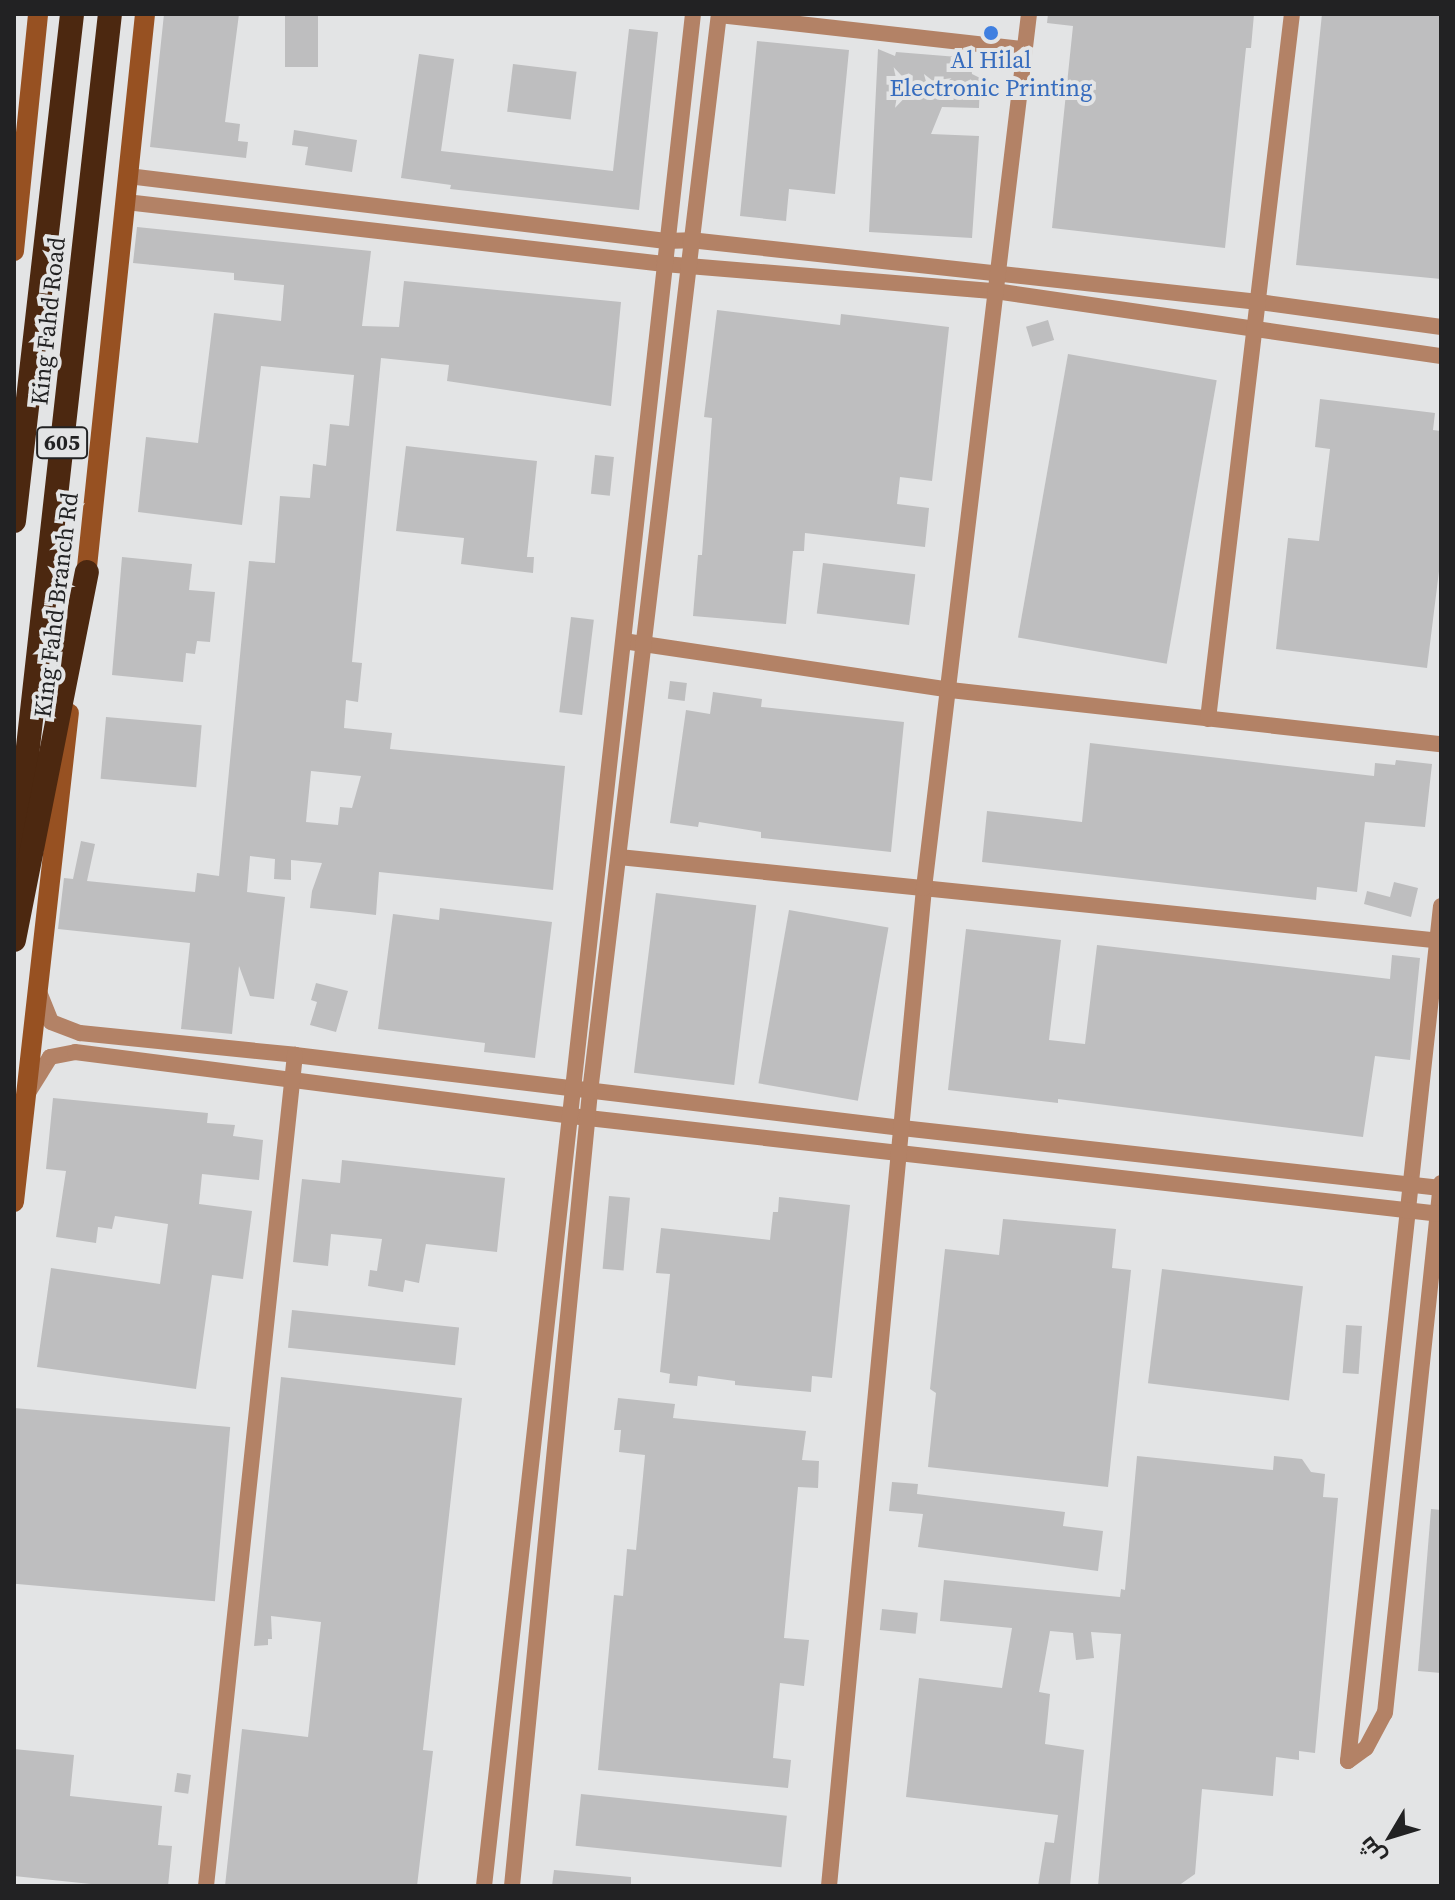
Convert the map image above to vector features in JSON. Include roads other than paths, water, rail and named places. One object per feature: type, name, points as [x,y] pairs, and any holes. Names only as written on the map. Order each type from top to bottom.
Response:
[{"type":"highway","name":"King Fahd Road","points":[[14,521],[72,14]]},
{"type":"highway","name":"King Fahd Road","points":[[14,872],[110,14]]},
{"type":"highway","points":[[14,940],[87,572]]},
{"type":"main road","points":[[14,251],[38,14]]},
{"type":"main road","name":"King Fahd Branch Rd","points":[[14,1202],[87,572],[145,14]]},
{"type":"street","points":[[484,1886],[693,14]]},
{"type":"street","points":[[512,1886],[590,1092],[641,645],[719,14],[1024,49]]},
{"type":"street","points":[[829,1886],[924,888],[1029,14]]},
{"type":"street","points":[[1208,719],[1292,14]]},
{"type":"street","points":[[128,176],[666,241],[690,240],[1259,302],[1441,327]]},
{"type":"street","points":[[126,202],[664,264],[995,291],[1441,356]]},
{"type":"street","points":[[382,231],[386,207]]},
{"type":"street","points":[[997,273],[1016,294]]},
{"type":"street","points":[[1259,302],[1284,333]]},
{"type":"street","points":[[621,640],[950,690],[1441,744]]},
{"type":"street","points":[[619,857],[1439,941]]},
{"type":"street","points":[[39,992],[51,1022],[80,1033],[295,1055],[590,1092],[695,1101],[902,1128],[1411,1182],[1441,1186],[1385,1713],[1366,1748],[1348,1761],[1408,1209],[1411,1182],[1439,941],[1441,906]]},
{"type":"street","points":[[25,1100],[50,1057],[75,1052],[588,1118],[1440,1214]]},
{"type":"street","points":[[206,1886],[295,1055]]},
{"type":"street","points":[[695,1101],[703,1129]]},
{"type":"street","points":[[1401,1282],[1430,1286]]},
{"type":"street","points":[[1380,1481],[1409,1482]]},
{"type":"place","name":"Al Hilal Electronic Printing","points":[[991,33]]}]
